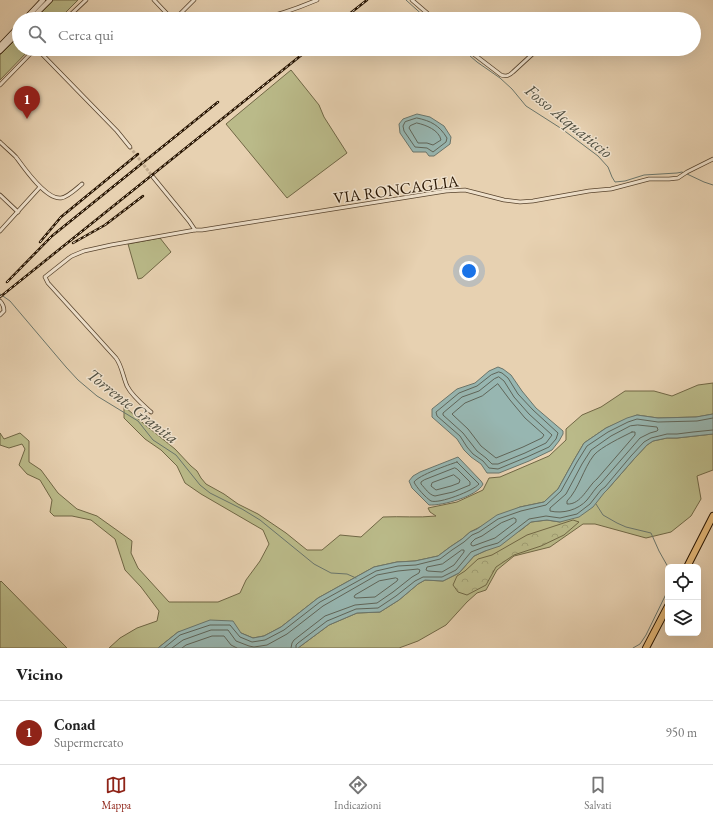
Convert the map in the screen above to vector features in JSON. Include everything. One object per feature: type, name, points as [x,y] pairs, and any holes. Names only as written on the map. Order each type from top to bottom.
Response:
[{"type":"highway","points":[[689,564],[713,516]]},
{"type":"highway","points":[[694,564],[713,525]]},
{"type":"highway","points":[[646,648],[665,612]]},
{"type":"highway","points":[[651,648],[665,620]]},
{"type":"main road","points":[[38,12],[50,0]]},
{"type":"main road","points":[[31,12],[41,1]]},
{"type":"main road","points":[[0,46],[12,33]]},
{"type":"main road","points":[[0,51],[12,39]]},
{"type":"street","points":[[73,12],[86,0]]},
{"type":"street","points":[[154,0],[166,12]]},
{"type":"street","points":[[181,12],[194,0]]},
{"type":"street","points":[[287,12],[317,0]]},
{"type":"street","points":[[412,0],[426,12]]},
{"type":"street","points":[[0,86],[29,56]]},
{"type":"street","points":[[43,56],[117,131],[130,148]]},
{"type":"street","points":[[476,56],[501,75],[505,76],[510,75],[530,56]]},
{"type":"street","points":[[0,142],[14,156],[40,188],[54,197],[61,198],[68,195],[82,184]]},
{"type":"street","name":"VIA RONCAGLIA","points":[[150,412],[130,391],[125,381],[120,363],[48,283],[45,277],[69,258],[84,251],[111,245],[195,230],[446,191],[465,190],[504,200],[527,202],[589,191],[611,189],[649,179],[674,179],[713,159]]},
{"type":"street","points":[[153,177],[195,230]]},
{"type":"street","points":[[0,231],[40,188]]},
{"type":"street","points":[[0,195],[18,212]]},
{"type":"street","points":[[0,301],[4,308],[4,311],[0,315]]},
{"type":"green space","points":[[53,0],[78,0],[66,12],[42,12]]},
{"type":"green space","points":[[12,43],[12,56],[23,56],[0,80],[0,55]]},
{"type":"green space","points":[[291,70],[319,105],[324,117],[347,153],[287,198],[226,124]]},
{"type":"green space","points":[[160,238],[171,252],[142,278],[138,279],[128,244]]},
{"type":"green space","points":[[713,383],[713,414],[697,417],[658,418],[637,415],[606,428],[584,443],[558,489],[544,502],[520,507],[470,532],[438,556],[374,567],[318,598],[281,627],[264,636],[253,638],[241,633],[178,632],[158,648],[109,648],[120,638],[137,628],[157,621],[159,611],[141,587],[125,570],[115,539],[91,520],[72,516],[54,516],[50,512],[52,500],[40,480],[27,474],[19,465],[25,449],[22,444],[9,448],[0,445],[0,433],[4,439],[20,433],[29,441],[29,462],[41,470],[58,493],[77,509],[97,516],[132,541],[131,553],[138,568],[169,602],[218,602],[240,593],[246,580],[260,561],[269,544],[263,530],[185,483],[177,466],[161,450],[145,439],[124,418],[124,406],[175,449],[197,471],[206,484],[238,504],[258,514],[286,533],[307,550],[322,550],[340,535],[361,537],[383,517],[436,516],[430,512],[428,508],[457,502],[483,490],[489,478],[500,477],[549,456],[566,440],[566,429],[582,415],[601,407],[625,391],[654,391],[672,396],[698,385]]},
{"type":"green space","points":[[713,434],[713,470],[697,476],[701,499],[691,516],[671,532],[646,538],[595,524],[583,524],[550,547],[514,556],[497,570],[486,590],[477,593],[446,625],[418,641],[399,648],[298,648],[329,625],[357,613],[380,612],[399,600],[425,580],[443,581],[459,573],[474,556],[521,530],[531,522],[547,520],[560,522],[607,490],[647,445],[653,441],[667,438]]},
{"type":"green space","points":[[573,520],[579,522],[564,535],[541,546],[514,555],[496,567],[486,585],[467,595],[458,592],[453,585],[457,576],[478,559],[492,555],[527,535]]},
{"type":"green space","points":[[1,581],[67,648],[0,648]]},
{"type":"water","points":[[417,114],[430,117],[444,126],[451,137],[450,144],[434,156],[429,156],[426,152],[413,152],[400,133],[399,124],[403,119]]},
{"type":"water","points":[[498,367],[511,375],[536,408],[563,431],[563,434],[552,450],[499,473],[487,473],[481,464],[464,450],[457,439],[432,417],[432,409],[457,389],[475,383],[489,371]]},
{"type":"water","points":[[713,414],[713,434],[667,438],[653,441],[647,445],[634,459],[593,507],[579,517],[560,522],[547,520],[531,522],[500,546],[474,556],[459,573],[443,581],[425,580],[399,600],[380,612],[357,613],[329,625],[298,648],[158,648],[178,632],[210,620],[233,621],[241,633],[253,638],[264,636],[281,627],[318,598],[374,567],[438,556],[470,532],[497,515],[520,507],[544,502],[558,489],[584,443],[606,428],[637,415],[658,418],[696,417]]},
{"type":"water","points":[[458,457],[483,484],[480,488],[467,496],[442,504],[429,505],[412,488],[409,481],[413,476],[420,472]]},
{"type":"waterway","name":"Fosso Acquaticcio","points":[[406,0],[419,12]]},
{"type":"waterway","name":"Fosso Acquaticcio","points":[[470,56],[500,78],[512,89],[526,106],[562,129],[598,156],[608,167],[615,182],[625,181],[644,175],[684,173]]},
{"type":"waterway","name":"Fosso Acquaticcio","points":[[687,174],[713,185]]},
{"type":"waterway","name":"Torrente Granita","points":[[0,294],[10,301],[78,380],[97,396],[138,421],[153,440],[176,455],[200,485],[210,493],[260,520],[314,564],[331,573],[347,574],[356,578]]},
{"type":"waterway","points":[[596,504],[603,515],[617,523],[626,527],[651,533],[666,564]]},
{"type":"waterway","points":[[633,648],[640,644],[646,635],[665,596]]},
{"type":"tunnel","points":[[130,147],[153,177]]},
{"type":"railway","points":[[352,12],[367,0]]},
{"type":"railway","points":[[0,297],[300,56]]},
{"type":"railway","points":[[7,282],[52,236],[218,102]]},
{"type":"railway","points":[[40,242],[61,217],[138,154]]},
{"type":"railway","points":[[73,243],[105,225],[143,196]]},
{"type":"place","name":"Conad","points":[[27,119]]}]
